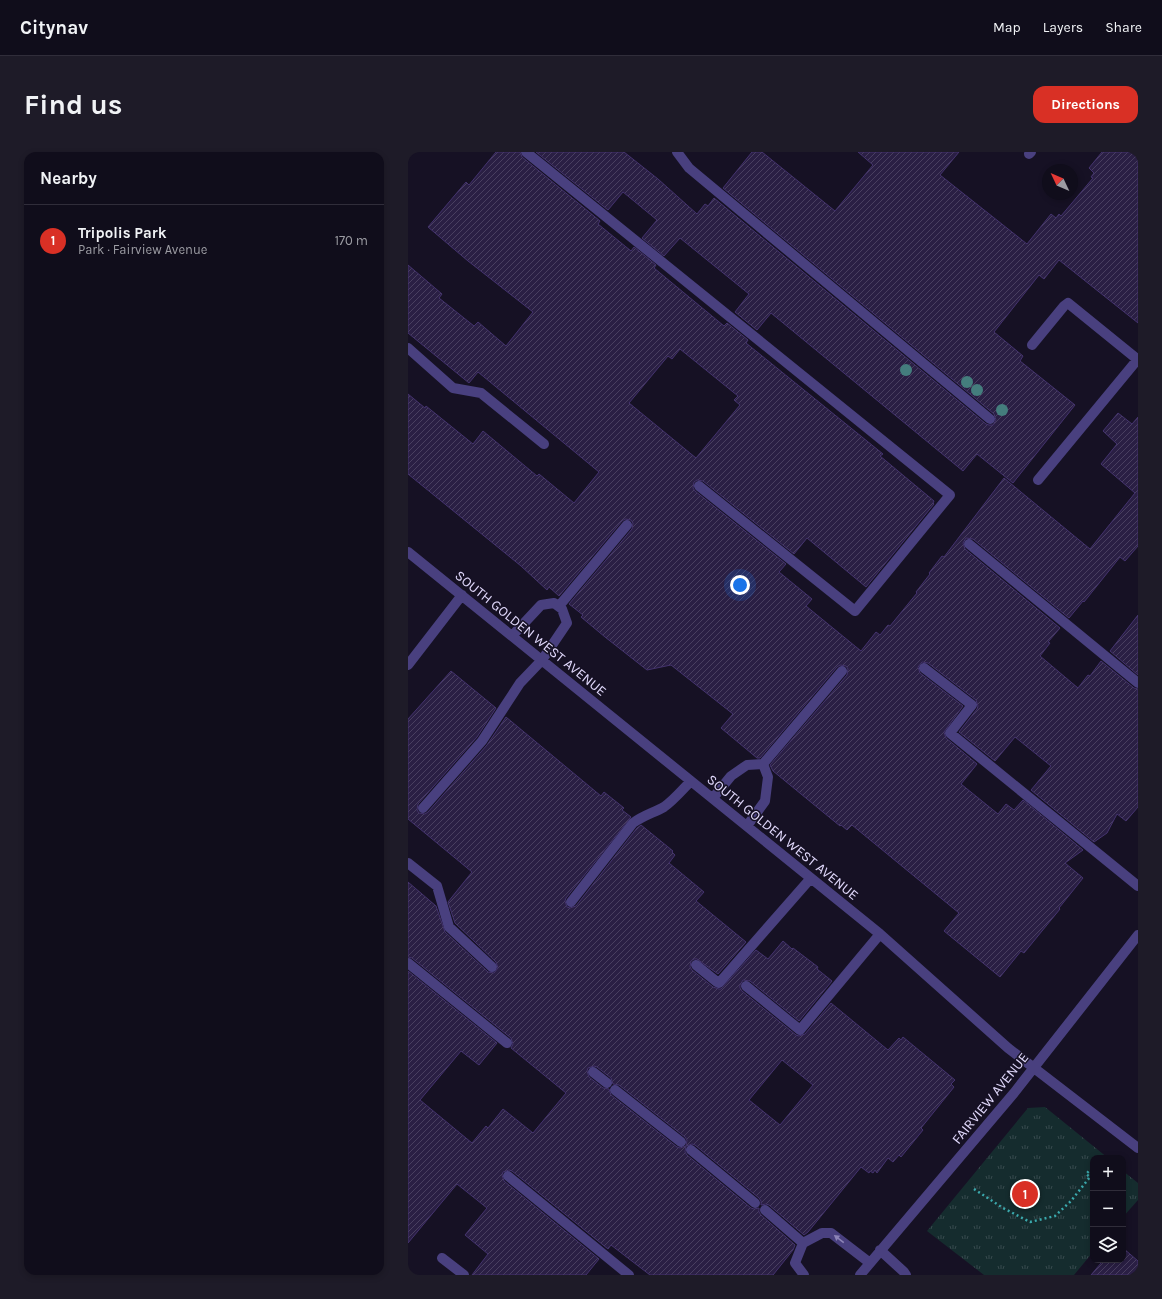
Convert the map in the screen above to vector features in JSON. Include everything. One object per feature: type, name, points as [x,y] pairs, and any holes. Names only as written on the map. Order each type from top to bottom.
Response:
[{"type":"street","points":[[526,152],[950,495],[855,611],[699,486]]},
{"type":"street","points":[[677,152],[689,168],[990,419]]},
{"type":"street","points":[[1032,345],[1068,303],[1138,359],[1038,480]]},
{"type":"street","points":[[408,348],[453,388],[481,393],[544,444]]},
{"type":"street","points":[[558,606],[627,525]]},
{"type":"street","points":[[970,544],[1138,684]]},
{"type":"street","name":"SOUTH GOLDEN WEST AVENUE","points":[[408,552],[880,934],[1008,1048],[1138,1148]]},
{"type":"street","points":[[408,665],[462,595]]},
{"type":"street","points":[[423,808],[482,741],[520,683],[542,660],[567,623],[562,609],[554,603],[541,604],[512,636]]},
{"type":"street","points":[[924,668],[972,705],[950,733],[1138,886]]},
{"type":"street","points":[[713,798],[731,776],[747,765],[763,764],[842,671]]},
{"type":"street","points":[[747,826],[765,801],[768,777],[763,764]]},
{"type":"street","points":[[571,902],[634,823],[643,816],[658,810],[669,803],[691,781]]},
{"type":"street","points":[[408,863],[437,886],[449,927],[492,967]]},
{"type":"street","points":[[696,965],[719,983],[811,878]]},
{"type":"street","points":[[746,986],[800,1030],[880,934]]},
{"type":"street","name":"FAIRVIEW AVENUE","points":[[860,1275],[1014,1093],[1138,935]]},
{"type":"street","points":[[408,963],[507,1043]]},
{"type":"street","points":[[593,1072],[607,1083]]},
{"type":"street","points":[[615,1090],[681,1142]]},
{"type":"street","points":[[691,1150],[755,1203]]},
{"type":"street","points":[[508,1176],[629,1275]]},
{"type":"street","points":[[764,1210],[803,1243]]},
{"type":"street","points":[[804,1275],[795,1263],[803,1243],[822,1233],[831,1233],[870,1263]]},
{"type":"street","points":[[880,1250],[906,1275]]},
{"type":"street","points":[[442,1258],[464,1275]]},
{"type":"path","points":[[974,1189],[1003,1208],[1030,1222],[1055,1216],[1071,1201],[1090,1177],[1086,1174],[1090,1170]]},
{"type":"green space","points":[[1045,1107],[1104,1155],[1090,1155],[1090,1256],[1074,1275],[984,1275],[927,1231],[1028,1108]]},
{"type":"green space","points":[[1126,1173],[1138,1183],[1138,1200],[1126,1214]]},
{"type":"building","points":[[496,152],[520,152],[522,157],[600,221],[598,224],[631,251],[634,247],[656,265],[654,268],[724,326],[727,323],[748,340],[746,343],[883,454],[880,456],[934,501],[934,504],[866,587],[807,538],[794,554],[703,481],[697,480],[694,482],[693,488],[695,491],[786,564],[779,572],[812,599],[806,606],[861,651],[876,632],[880,635],[888,625],[890,626],[917,593],[916,592],[942,556],[944,557],[1004,478],[1090,549],[1135,493],[1101,464],[1117,444],[1103,431],[1118,413],[1132,424],[1138,417],[1138,546],[1125,561],[1120,557],[1084,602],[1083,601],[1069,618],[973,539],[966,538],[963,543],[965,549],[1060,628],[1048,642],[1050,643],[1040,656],[1078,688],[1088,675],[1090,676],[1101,661],[1134,688],[1138,689],[1138,807],[1126,821],[1117,814],[1107,833],[1094,842],[1031,790],[1051,766],[1015,737],[995,761],[959,732],[977,709],[978,706],[976,700],[928,663],[922,662],[918,667],[920,673],[963,706],[944,732],[946,738],[977,764],[961,784],[998,814],[1006,804],[1014,810],[1023,800],[1083,850],[1065,863],[1083,878],[1024,953],[1021,951],[1000,977],[944,931],[959,913],[852,825],[847,830],[841,825],[840,826],[773,771],[770,765],[847,675],[848,669],[846,666],[840,665],[837,667],[760,758],[757,758],[721,728],[733,714],[671,665],[647,670],[581,617],[583,615],[569,604],[632,529],[633,523],[631,520],[625,519],[622,521],[559,596],[549,587],[547,590],[521,566],[408,474],[408,394],[425,408],[426,406],[473,444],[483,431],[537,476],[539,474],[574,503],[599,472],[478,372],[469,383],[408,333],[408,265],[442,294],[439,298],[474,326],[478,322],[506,346],[533,312],[468,261],[428,227],[466,182],[469,185]],"holes":[[[680,349],[738,396],[734,400],[740,405],[696,458],[629,403],[668,356],[672,359]]]},
{"type":"building","points":[[536,152],[624,152],[658,179],[697,214],[705,204],[708,206],[714,198],[986,424],[993,425],[996,420],[994,414],[723,188],[752,152],[762,152],[835,211],[873,165],[858,152],[959,152],[940,175],[1027,244],[1051,214],[1056,218],[1059,214],[1061,216],[1074,200],[1078,200],[1078,196],[1093,178],[1091,177],[1094,173],[1089,168],[1102,152],[1138,152],[1138,323],[1059,260],[1044,279],[1039,275],[994,332],[1023,356],[1020,361],[1075,405],[1013,483],[977,454],[963,471],[771,313],[757,330],[735,312],[749,294],[680,238],[664,256],[642,238],[657,220],[623,192],[608,210]]},
{"type":"building","points":[[1138,615],[1138,675],[1110,651]]},
{"type":"building","points":[[451,671],[496,708],[477,737],[418,804],[417,810],[419,813],[425,814],[428,812],[487,745],[506,717],[601,796],[604,792],[624,808],[622,810],[631,817],[566,898],[565,901],[567,907],[570,908],[576,906],[637,828],[641,825],[673,851],[672,852],[675,855],[669,863],[704,892],[696,901],[746,942],[718,974],[697,959],[691,961],[690,967],[692,970],[713,987],[721,989],[756,950],[768,959],[783,941],[818,967],[817,969],[832,981],[799,1021],[750,981],[743,980],[740,988],[796,1035],[799,1036],[805,1034],[831,1003],[888,1050],[899,1038],[901,1040],[903,1037],[955,1080],[951,1084],[954,1087],[921,1128],[923,1130],[901,1157],[899,1155],[893,1162],[888,1158],[877,1173],[875,1170],[873,1173],[870,1171],[869,1173],[861,1167],[804,1235],[769,1205],[761,1205],[759,1198],[695,1145],[692,1144],[686,1146],[685,1152],[687,1155],[751,1208],[759,1208],[761,1215],[795,1245],[793,1250],[773,1275],[650,1275],[611,1245],[608,1249],[509,1170],[503,1172],[502,1175],[504,1181],[599,1259],[586,1275],[472,1275],[488,1254],[465,1235],[487,1208],[457,1184],[408,1243],[408,971],[497,1043],[479,1065],[461,1051],[420,1100],[472,1143],[486,1126],[488,1128],[503,1109],[533,1133],[566,1093],[511,1048],[513,1044],[511,1038],[412,958],[408,957],[408,882],[436,906],[445,932],[488,972],[494,973],[498,968],[496,962],[455,923],[448,902],[472,872],[408,819],[408,719]],"holes":[[[782,1060],[813,1085],[780,1125],[749,1100]],[[594,1066],[597,1067],[611,1078],[613,1084],[619,1085],[685,1137],[687,1140],[686,1146],[680,1148],[611,1095],[609,1089],[603,1088],[589,1077],[587,1071],[588,1068]]]},
{"type":"building","points":[[1126,1251],[1138,1261],[1138,1275],[1091,1275],[1101,1263],[1126,1263]]},
{"type":"place","name":"Tripolis Park","points":[[1025,1194]]}]
